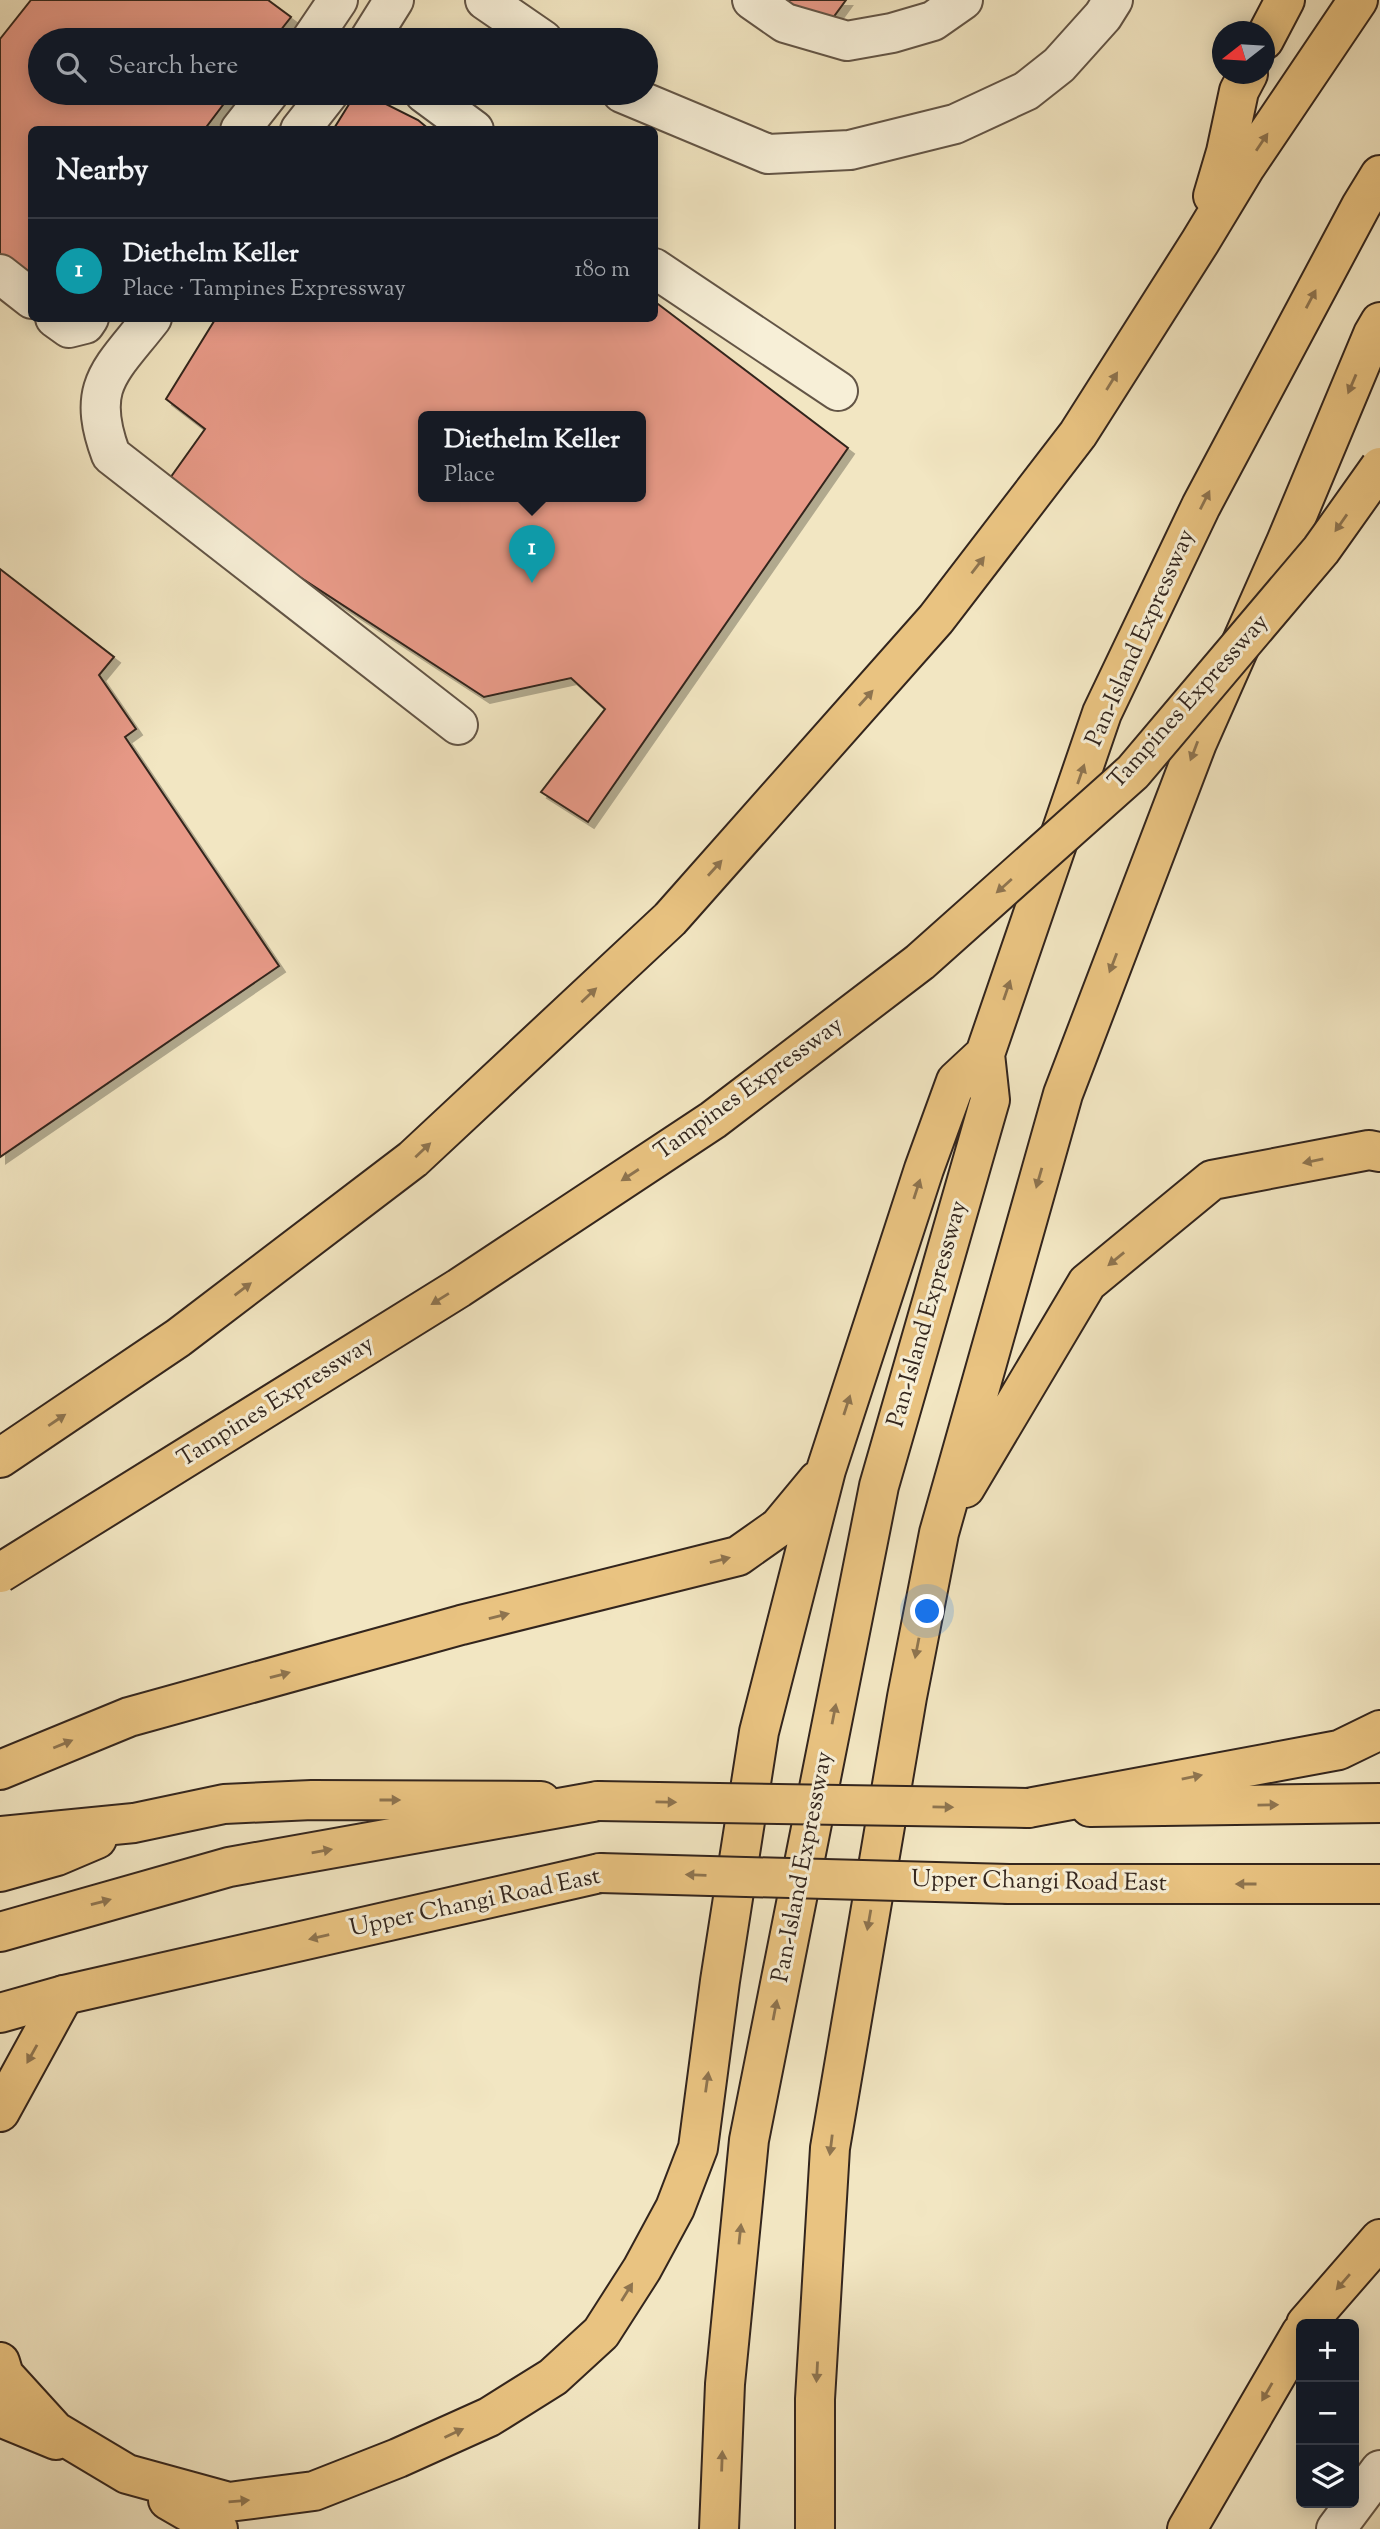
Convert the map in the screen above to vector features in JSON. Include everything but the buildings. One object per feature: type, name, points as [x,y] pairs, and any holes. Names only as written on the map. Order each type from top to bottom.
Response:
[{"type":"main road","points":[[1274,21],[1284,0]]},
{"type":"main road","points":[[0,1458],[178,1338],[413,1159],[670,919],[936,619],[1079,434],[1246,166],[1358,0]]},
{"type":"main road","points":[[1200,242],[1226,152],[1238,91],[1242,84]]},
{"type":"main road","name":"Pan-Island Expressway","points":[[719,2529],[725,2384],[749,2140],[879,1486],[990,1100],[985,1054],[1102,713],[1202,506],[1380,175]]},
{"type":"main road","points":[[815,2529],[815,2399],[830,2148],[907,1697],[939,1533],[1063,1094],[1197,743],[1380,322]]},
{"type":"main road","name":"Tampines Expressway","points":[[0,1573],[459,1288],[713,1120],[920,962],[1133,772],[1321,550],[1380,467]]},
{"type":"main road","points":[[0,2362],[4,2375],[55,2431],[127,2474],[229,2502],[314,2491],[410,2453],[489,2417],[553,2377],[601,2333],[642,2269],[675,2208],[698,2148],[720,1981],[759,1732],[826,1470],[924,1169],[956,1081],[985,1054]]},
{"type":"main road","points":[[939,1533],[1087,1283],[1212,1180],[1369,1150],[1380,1152]]},
{"type":"main road","points":[[0,1770],[129,1717],[461,1625],[738,1556],[779,1527],[826,1470]]},
{"type":"main road","points":[[1028,1808],[1339,1750],[1380,1730]]},
{"type":"main road","points":[[0,1836],[134,1823],[224,1804],[299,1800],[598,1801],[1028,1808],[1380,1803]]},
{"type":"main road","points":[[17,1926],[229,1867],[598,1801]]},
{"type":"main road","points":[[0,1872],[57,1856],[134,1823]]},
{"type":"main road","name":"Upper Changi Road East","points":[[0,2013],[64,1995],[600,1873],[1009,1884],[1380,1884]]},
{"type":"main road","points":[[0,2112],[64,1995]]},
{"type":"main road","points":[[1310,2319],[1380,2239]]},
{"type":"main road","points":[[1187,2529],[1296,2342]]},
{"type":"main road","points":[[0,2417],[69,2447],[218,2529]]},
{"type":"street","points":[[319,28],[338,0]]},
{"type":"street","points":[[376,28],[394,0]]},
{"type":"street","points":[[752,0],[785,23],[847,41],[892,33],[933,21],[963,0]]},
{"type":"street","points":[[651,105],[768,154],[850,150],[955,124],[1026,91],[1059,65],[1114,0]]},
{"type":"street","points":[[497,4],[528,28]]},
{"type":"street","points":[[243,126],[260,105]]},
{"type":"street","points":[[303,126],[320,105]]},
{"type":"street","points":[[440,105],[469,126]]},
{"type":"street","points":[[658,271],[838,391]]},
{"type":"street","points":[[0,274],[28,296]]},
{"type":"street","points":[[61,322],[69,328],[86,322]]},
{"type":"street","points":[[149,322],[109,373],[99,399],[101,427],[111,455],[458,725]]},
{"type":"street","points":[[1336,2529],[1380,2470]]},
{"type":"place","name":"Diethelm Keller","points":[[532,583]]}]
